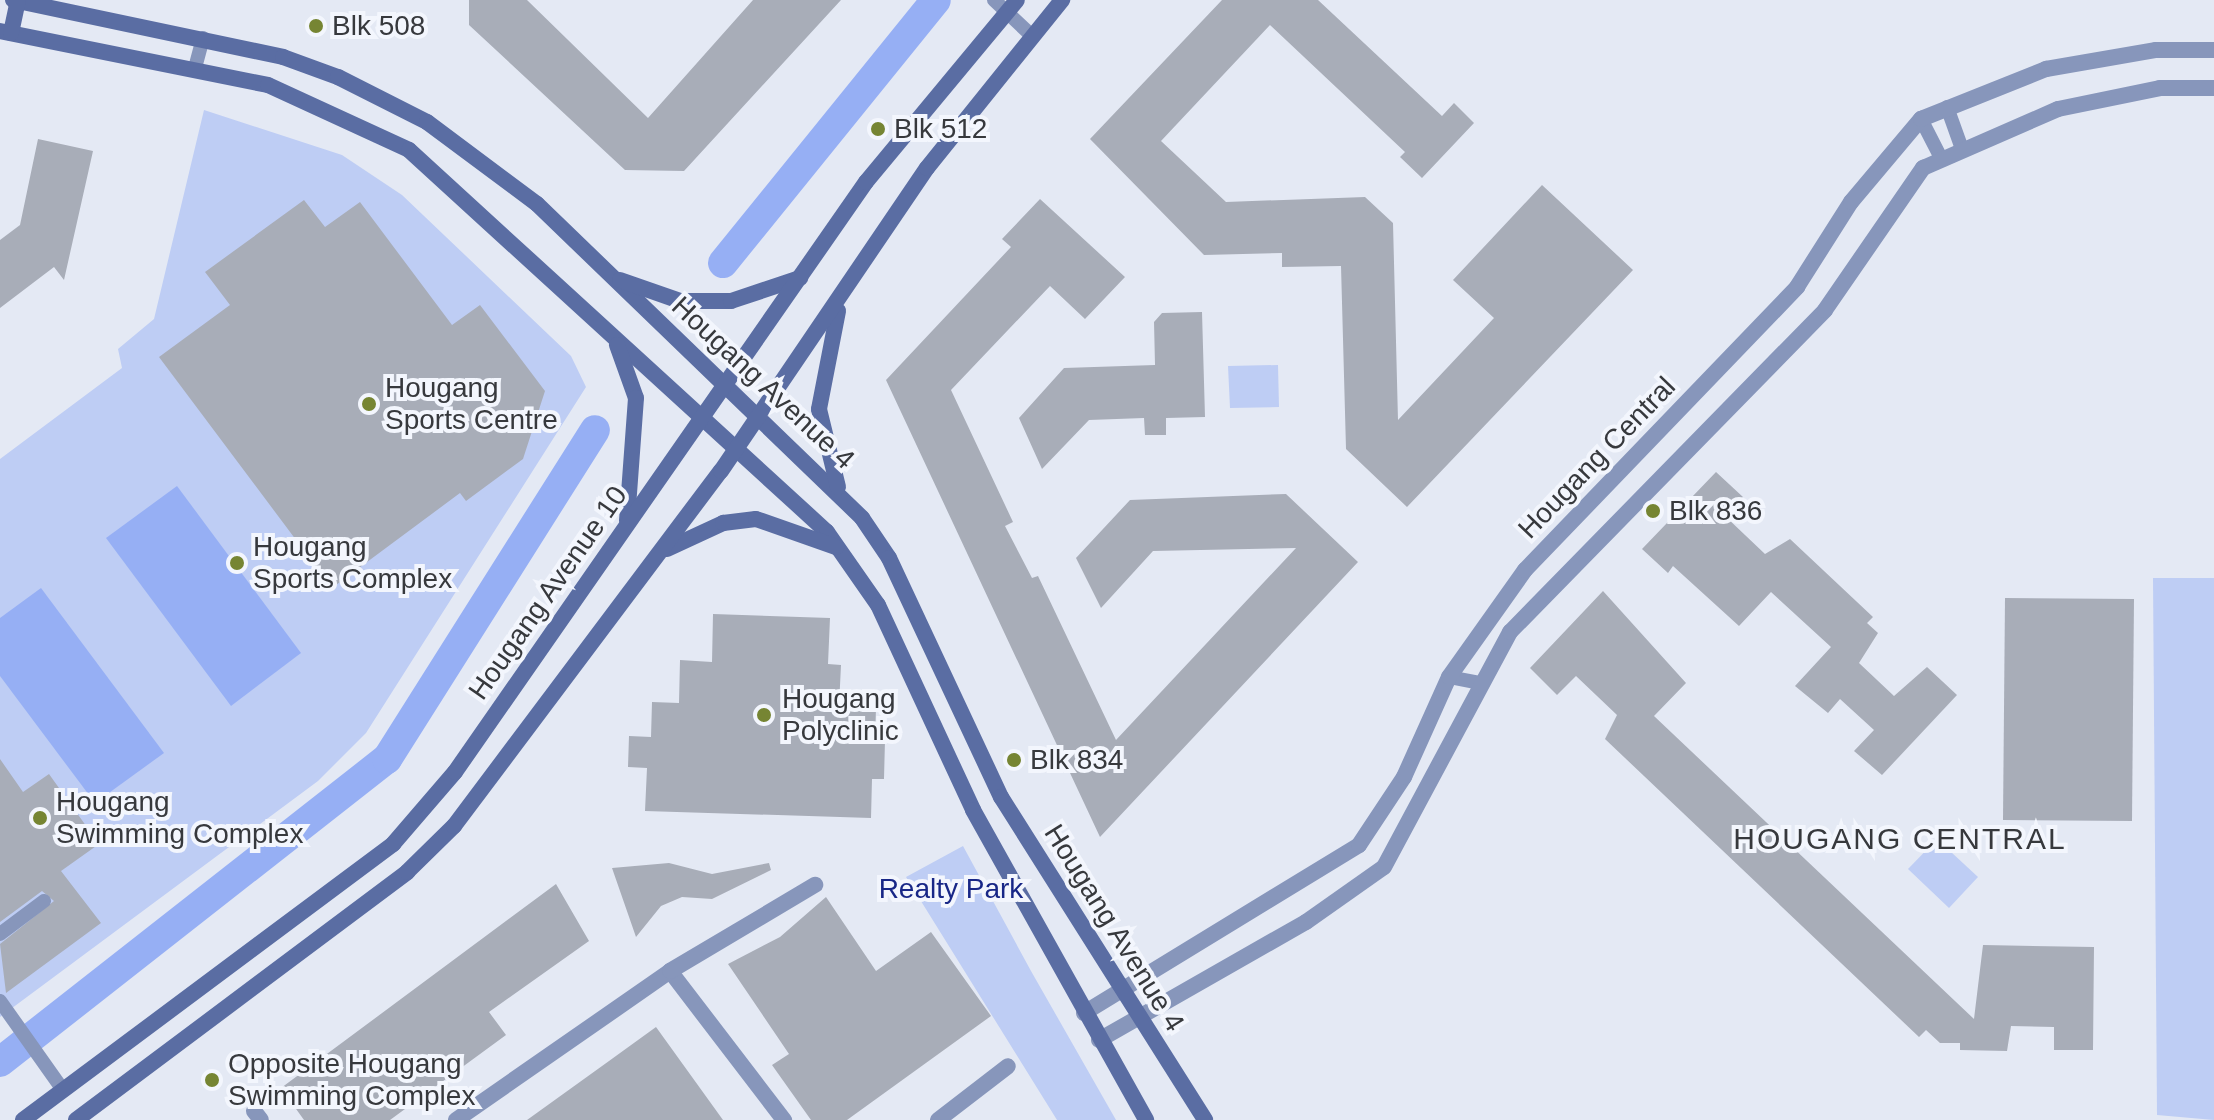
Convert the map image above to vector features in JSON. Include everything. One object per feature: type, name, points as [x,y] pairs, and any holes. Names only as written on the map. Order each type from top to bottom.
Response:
[{"type":"main road","points":[[15,0],[6,32],[195,68],[317,103],[409,150],[699,418],[736,448],[841,550],[878,605],[973,810],[1146,1120]]},
{"type":"main road","name":"Hougang Avenue 4","points":[[15,0],[203,38],[338,77],[427,122],[484,160],[615,278],[838,489],[889,558],[1001,797],[1205,1120]]},
{"type":"main road","points":[[76,1120],[407,872],[454,826],[662,552],[736,448],[757,413],[841,302],[927,168],[1030,34],[1062,0]]},
{"type":"main road","name":"Hougang Avenue 10","points":[[23,1120],[393,844],[455,772],[866,182],[1006,4]]},
{"type":"main road","points":[[615,278],[680,301],[731,301],[800,278]]},
{"type":"main road","points":[[838,489],[819,409],[841,302]]},
{"type":"main road","points":[[616,342],[637,411],[626,527]]},
{"type":"main road","points":[[662,552],[714,526],[756,519],[841,550]]},
{"type":"street","name":"Hougang Central","points":[[1084,1013],[1359,845],[1404,777],[1449,677],[1544,546],[1797,287],[1851,202],[1921,119],[2046,69],[2156,50],[2214,50]]},
{"type":"street","name":"Hougang Central","points":[[1099,1040],[1384,867],[1411,827],[1479,683],[1510,632],[1825,310],[1923,168],[2058,109],[2160,88],[2214,88]]},
{"type":"street","points":[[456,1120],[670,971],[815,885]]},
{"type":"street","points":[[670,971],[784,1120]]},
{"type":"street","points":[[938,1120],[1008,1066]]},
{"type":"lane","points":[[1006,4],[1030,34]]},
{"type":"lane","points":[[195,68],[203,38]]},
{"type":"lane","points":[[1947,107],[1962,149]]},
{"type":"lane","points":[[1921,119],[1941,158]]},
{"type":"lane","points":[[1449,677],[1479,683]]},
{"type":"lane","points":[[0,934],[44,901]]},
{"type":"lane","points":[[0,1001],[63,1090]]},
{"type":"green space","name":"Hougang Sports Complex","points":[[204,110],[342,155],[402,195],[571,356],[586,387],[366,733],[318,781],[0,1017],[0,459],[122,368],[118,349],[154,319]]},
{"type":"green space","points":[[1278,365],[1279,407],[1230,408],[1228,366]]},
{"type":"green space","points":[[2153,578],[2214,578],[2214,1120],[2157,1115]]},
{"type":"green space","points":[[1937,839],[1978,877],[1949,908],[1908,869]]},
{"type":"green space","name":"Realty Park","points":[[963,846],[1116,1120],[1057,1120],[906,877]]},
{"type":"water","points":[[177,486],[301,653],[231,706],[106,538]]},
{"type":"water","points":[[41,588],[164,753],[95,803],[0,676],[0,618]]},
{"type":"building","points":[[469,0],[527,0],[648,118],[753,0],[841,0],[684,171],[625,170],[469,25]]},
{"type":"building","points":[[1222,0],[1318,0],[1442,116],[1454,103],[1474,123],[1422,178],[1400,157],[1405,152],[1270,25],[1161,141],[1226,202],[1365,197],[1393,223],[1398,420],[1494,318],[1453,280],[1542,185],[1633,270],[1407,507],[1346,449],[1341,266],[1282,267],[1282,253],[1204,255],[1090,139]]},
{"type":"building","points":[[38,139],[93,151],[64,280],[54,267],[0,308],[0,240],[20,225]]},
{"type":"building","points":[[1040,199],[1125,277],[1085,319],[1050,286],[951,390],[1013,522],[1005,526],[1032,578],[1038,576],[1116,740],[1296,548],[1153,551],[1101,608],[1076,558],[1130,500],[1286,494],[1358,562],[1100,837],[886,380],[1011,247],[1002,239]]},
{"type":"building","name":"Hougang Sports Centre","points":[[304,200],[325,227],[360,202],[452,325],[480,305],[545,391],[523,459],[466,501],[460,493],[332,588],[159,357],[230,305],[205,272]]},
{"type":"building","points":[[1202,312],[1205,417],[1166,418],[1166,435],[1145,435],[1144,418],[1089,420],[1042,469],[1019,418],[1064,368],[1155,365],[1154,322],[1162,313]]},
{"type":"building","points":[[1716,472],[1743,497],[1725,516],[1765,554],[1790,539],[1873,617],[1867,623],[1878,633],[1859,663],[1894,696],[1927,667],[1957,695],[1882,775],[1854,751],[1874,730],[1840,699],[1828,713],[1795,686],[1831,647],[1771,592],[1739,626],[1673,566],[1668,573],[1642,549]]},
{"type":"building","points":[[1603,591],[1686,683],[1654,716],[1974,1019],[1983,945],[2094,947],[2093,1050],[2054,1050],[2054,1027],[2011,1026],[2007,1051],[1960,1050],[1960,1043],[1940,1043],[1926,1030],[1919,1037],[1605,739],[1617,715],[1576,676],[1557,695],[1530,668]]},
{"type":"building","points":[[2005,598],[2134,599],[2132,821],[2003,820]]},
{"type":"building","name":"Hougang Polyclinic","points":[[713,614],[830,618],[828,664],[841,665],[839,706],[876,708],[875,740],[885,740],[884,779],[872,779],[871,818],[645,811],[647,768],[628,767],[629,736],[651,737],[652,702],[679,703],[680,660],[712,662]]},
{"type":"building","name":"Hougang Swimming Complex","points":[[0,759],[23,792],[49,774],[99,844],[61,871],[101,923],[6,993],[0,944],[54,901],[42,891],[0,922]]},
{"type":"building","points":[[669,863],[712,874],[769,863],[771,870],[712,899],[682,897],[661,906],[636,937],[612,868]]},
{"type":"building","points":[[556,884],[589,941],[489,1012],[506,1035],[390,1120],[304,1120],[281,1088]]},
{"type":"building","points":[[826,897],[876,971],[931,932],[991,1016],[847,1120],[811,1120],[772,1065],[789,1054],[728,964],[780,937]]},
{"type":"building","points":[[656,1027],[723,1120],[527,1120],[609,1061]]},
{"type":"waterway","points":[[723,263],[936,0]]},
{"type":"waterway","points":[[0,1062],[387,759],[595,430]]},
{"type":"place","name":"Blk 508","points":[[316,26]]},
{"type":"place","name":"Blk 512","points":[[878,129]]},
{"type":"place","name":"Hougang Sports Centre","points":[[369,404]]},
{"type":"place","name":"Blk 836","points":[[1653,511]]},
{"type":"place","name":"Hougang Sports Complex","points":[[237,563]]},
{"type":"place","name":"Hougang Polyclinic","points":[[764,715]]},
{"type":"place","name":"Blk 834","points":[[1014,760]]},
{"type":"place","name":"Hougang Swimming Complex","points":[[40,818]]},
{"type":"place","name":"Opposite Hougang Swimming Complex","points":[[212,1080]]},
{"type":"district","name":"HOUGANG CENTRAL","points":[[1900,839]]}]
